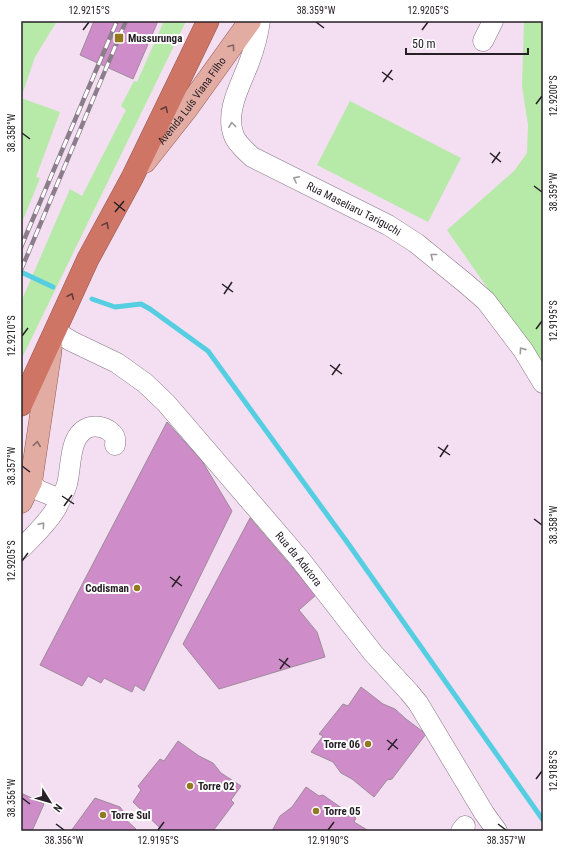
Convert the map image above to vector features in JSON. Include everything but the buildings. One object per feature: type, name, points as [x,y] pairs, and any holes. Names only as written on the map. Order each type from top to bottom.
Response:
[{"type":"highway","name":"Avenida Luís Viana Filho","points":[[21,405],[88,260],[132,178],[208,21]]},
{"type":"main road","name":"Avenida Luís Viana Filho","points":[[132,178],[186,110],[250,21]]},
{"type":"main road","name":"Avenida Luís Viana Filho","points":[[21,502],[31,482],[53,337]]},
{"type":"street","name":"Rua Maseliaru Tariguchi","points":[[260,21],[251,58],[232,107],[231,123],[234,137],[252,156],[388,225],[416,243],[440,262],[486,301],[523,350],[543,383]]},
{"type":"street","points":[[483,41],[493,21]]},
{"type":"street","name":"Rua da Adutora","points":[[53,337],[71,341],[117,362],[145,383],[166,403],[299,558],[373,653],[418,703],[484,813],[497,831]]},
{"type":"street","points":[[21,549],[52,515],[67,483],[76,440],[83,431],[95,426],[105,429],[114,434],[116,445]]},
{"type":"street","points":[[31,482],[38,490],[60,499]]},
{"type":"green space","points":[[21,21],[57,21],[35,57],[21,98]]},
{"type":"green space","points":[[164,21],[186,21],[21,360],[21,302],[70,189],[82,196],[126,110],[121,106],[134,81],[137,82]]},
{"type":"green space","points":[[524,21],[543,21],[543,368],[447,230],[514,171],[527,153],[528,125],[522,86]]},
{"type":"green space","points":[[21,98],[60,112],[36,177],[40,178],[21,225]]},
{"type":"green space","points":[[350,101],[461,158],[428,222],[317,165]]},
{"type":"waterway","points":[[21,272],[53,287]]},
{"type":"waterway","points":[[92,299],[115,307],[141,304],[208,351],[347,542],[543,820]]},
{"type":"railway","points":[[21,247],[117,21]]},
{"type":"railway","points":[[21,270],[126,21]]},
{"type":"place","name":"Mussurunga","points":[[119,38]]},
{"type":"place","name":"Codisman","points":[[137,588]]},
{"type":"place","name":"Torre 06","points":[[368,744]]},
{"type":"place","name":"Torre 02","points":[[190,786]]},
{"type":"place","name":"Torre 05","points":[[316,811]]},
{"type":"place","name":"Torre Sul","points":[[103,815]]}]
